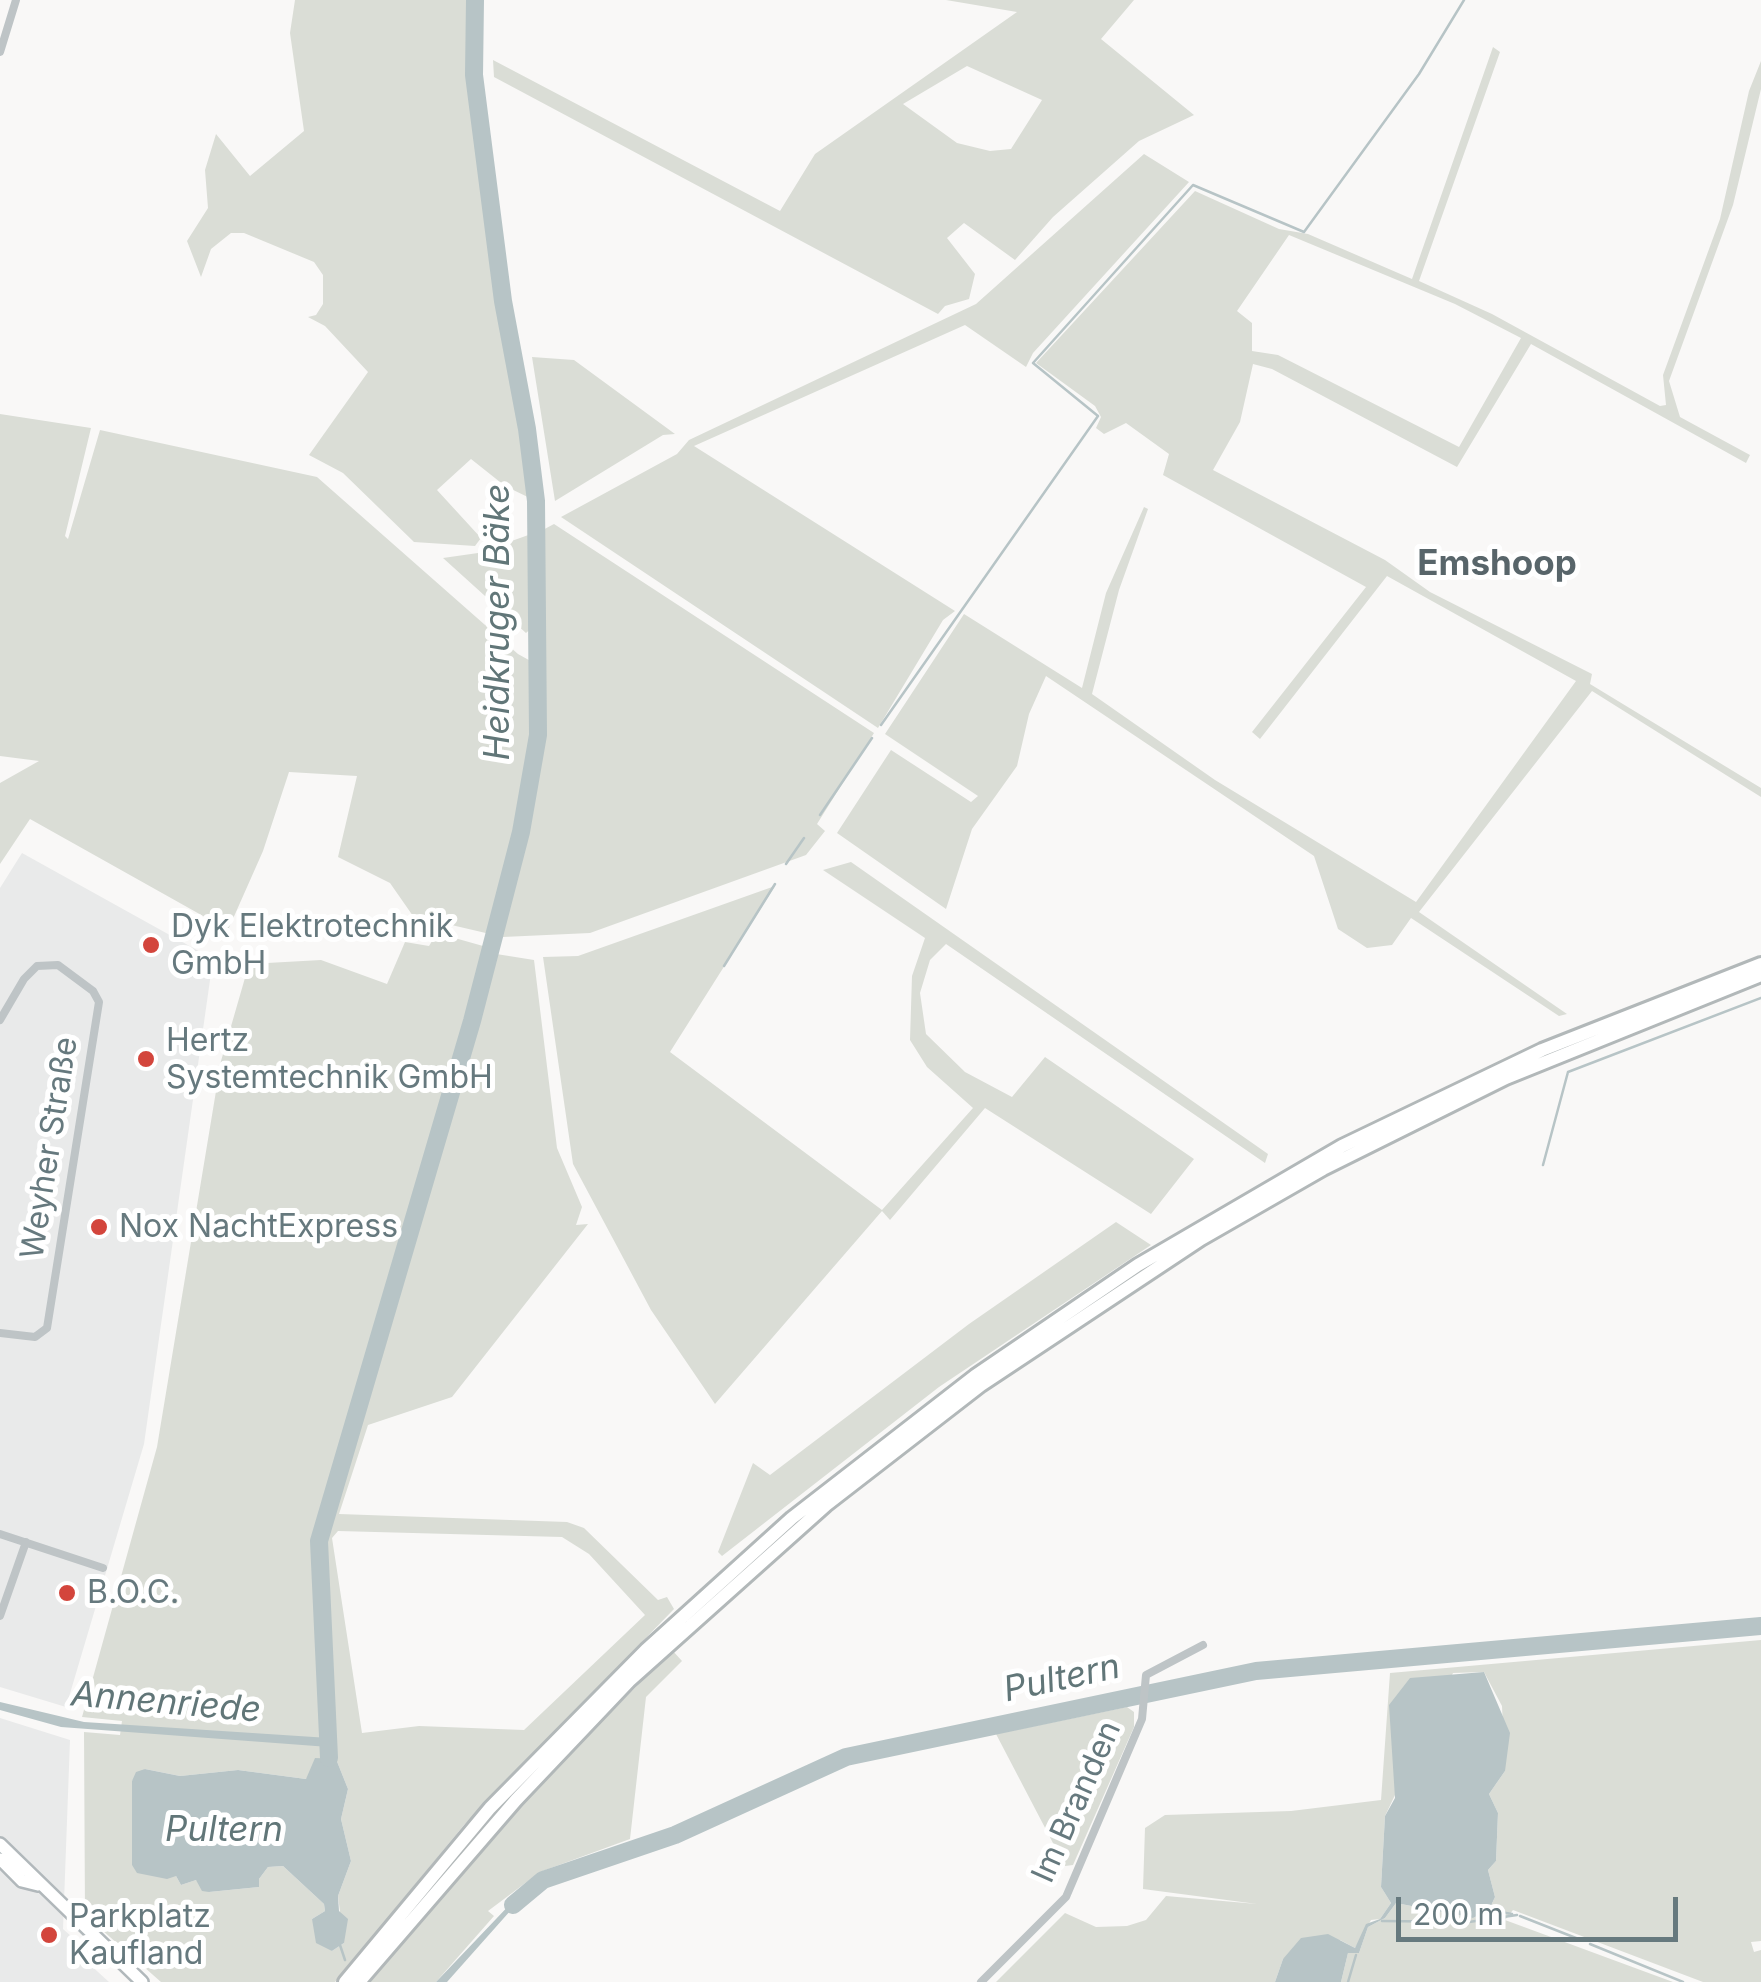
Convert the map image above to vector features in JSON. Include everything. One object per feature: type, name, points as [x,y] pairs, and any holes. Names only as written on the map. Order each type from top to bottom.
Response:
[{"type":"highway","points":[[345,1982],[490,1808],[646,1650],[805,1507],[975,1376],[1124,1274],[1305,1165],[1500,1068],[1761,964]]},
{"type":"highway","points":[[359,1982],[516,1800],[629,1681],[826,1504],[981,1385],[1187,1248],[1323,1169],[1520,1072],[1761,975]]},
{"type":"main road","points":[[0,1844],[142,1982]]},
{"type":"main road","points":[[0,1859],[22,1881],[38,1885]]},
{"type":"street","points":[[0,52],[16,0]]},
{"type":"street","name":"Weyher Straße","points":[[0,1020],[36,966],[58,965],[94,991],[98,1002],[46,1328],[35,1337],[0,1333]]},
{"type":"street","points":[[0,1534],[103,1568]]},
{"type":"street","points":[[0,1616],[26,1542]]},
{"type":"street","name":"Im Branden","points":[[981,1982],[1066,1897],[1147,1698],[1146,1675],[1154,1667],[1202,1645]]},
{"type":"shaded area","points":[[295,0],[474,0],[473,75],[502,303],[536,501],[505,486],[471,459],[437,490],[481,538],[475,546],[414,542],[343,473],[309,455],[368,372],[325,326],[308,317],[316,315],[323,304],[323,275],[314,262],[244,233],[231,233],[211,249],[201,277],[187,241],[208,208],[205,170],[216,134],[250,176],[304,131],[290,33]]},
{"type":"shaded area","points":[[946,0],[1134,0],[1101,39],[1194,115],[1139,141],[1053,217],[1015,260],[964,223],[947,238],[975,274],[969,299],[945,306],[938,314],[494,77],[493,60],[780,211],[815,154],[1017,12]],"holes":[[[967,66],[1042,100],[1011,149],[990,151],[957,143],[903,104]]]},
{"type":"shaded area","points":[[1493,47],[1500,52],[1419,281],[1492,314],[1660,406],[1666,405],[1663,375],[1720,219],[1749,91],[1761,61],[1761,89],[1733,205],[1669,381],[1680,417],[1750,455],[1746,463],[1531,344],[1457,467],[1272,369],[1253,364],[1240,422],[1213,470],[1385,560],[1430,592],[1592,674],[1590,684],[1761,788],[1761,797],[1592,691],[1419,912],[1567,1014],[1559,1016],[1411,918],[1392,945],[1367,948],[1338,929],[1314,856],[1046,676],[1029,714],[1017,766],[972,829],[946,909],[837,833],[891,750],[971,802],[978,796],[885,734],[964,614],[1082,688],[1106,593],[1144,507],[1148,509],[1119,590],[1092,694],[1215,780],[1416,902],[1576,681],[1387,576],[1260,739],[1252,732],[1366,587],[1163,475],[1169,454],[1126,423],[1104,434],[1096,428],[1101,417],[1095,406],[1036,363],[1195,191],[1279,229],[1308,234],[1412,279]],"holes":[[[1289,235],[1455,304],[1521,338],[1459,447],[1278,355],[1252,351],[1252,323],[1237,311]]]},
{"type":"shaded area","points":[[1144,154],[1189,182],[1033,353],[1026,367],[965,325],[694,446],[955,611],[943,620],[878,728],[561,517],[677,454],[689,440],[976,304]]},
{"type":"shaded area","points":[[532,357],[574,360],[675,434],[663,435],[555,501]]},
{"type":"shaded area","points":[[0,414],[91,428],[65,536],[68,539],[100,430],[317,477],[518,654],[536,664],[537,734],[519,831],[490,934],[413,916],[390,883],[338,857],[357,776],[289,772],[263,851],[228,930],[30,819],[0,864],[0,783],[39,761],[0,756]]},
{"type":"shaded area","points":[[554,524],[874,733],[817,824],[825,831],[806,855],[590,933],[503,937],[494,934],[523,830],[539,738],[539,532]]},
{"type":"shaded area","points":[[534,533],[535,625],[526,633],[443,558],[478,553]]},
{"type":"shaded area","points":[[22,853],[213,959],[144,1444],[66,1707],[0,1687],[0,888]]},
{"type":"shaded area","points":[[851,862],[1268,1154],[1265,1163],[946,944],[930,960],[920,993],[926,1034],[965,1072],[1012,1097],[1045,1057],[1194,1159],[1151,1214],[985,1108],[890,1220],[882,1211],[715,1404],[651,1310],[573,1164],[543,957],[578,956],[775,886],[670,1052],[882,1210],[973,1108],[927,1067],[910,1040],[912,976],[925,938],[823,870]]},
{"type":"shaded area","points":[[437,933],[483,946],[470,1019],[322,1523],[326,1524],[463,1060],[490,953],[534,960],[557,1148],[582,1207],[576,1225],[588,1224],[452,1397],[368,1425],[339,1514],[567,1522],[584,1528],[658,1600],[667,1597],[674,1609],[464,1825],[335,1982],[161,1982],[85,1915],[84,1732],[120,1735],[122,1721],[82,1717],[157,1447],[221,1061],[249,964],[321,960],[387,984],[405,942],[429,946]],"holes":[[[338,1531],[562,1537],[589,1554],[645,1615],[524,1730],[419,1726],[362,1733],[332,1538]],[[336,1759],[348,1789],[341,1819],[351,1861],[338,1896],[344,1943],[332,1951],[312,1919],[325,1911],[324,1904],[283,1866],[268,1867],[259,1879],[259,1887],[209,1892],[196,1880],[181,1885],[176,1876],[132,1865],[132,1781],[145,1769],[180,1776],[238,1770],[306,1779]]]},
{"type":"shaded area","points":[[1116,1222],[1151,1245],[939,1387],[722,1556],[718,1552],[753,1463],[770,1475],[969,1324]]},
{"type":"shaded area","points":[[1761,1640],[1761,1941],[1751,1942],[1754,1952],[1761,1950],[1761,1982],[1703,1982],[1513,1910],[1505,1920],[1673,1982],[1341,1982],[1348,1953],[1359,1953],[1368,1927],[1385,1918],[1396,1903],[1473,1918],[1489,1910],[1495,1897],[1488,1870],[1496,1861],[1498,1813],[1489,1794],[1505,1771],[1502,1706],[1484,1672],[1453,1673],[1385,1816],[1381,1887],[1391,1903],[1380,1919],[1371,1920],[1355,1948],[1340,1940],[1283,1959],[1275,1982],[996,1982],[1065,1913],[1096,1927],[1127,1926],[1146,1920],[1166,1896],[1257,1904],[1143,1889],[1145,1828],[1165,1815],[1291,1811],[1381,1800],[1390,1673]]},
{"type":"shaded area","points":[[672,1650],[682,1661],[646,1697],[630,1839],[540,1872],[488,1911],[494,1916],[436,1982],[369,1982],[515,1810]]},
{"type":"shaded area","points":[[1127,1707],[1134,1712],[1134,1727],[1073,1865],[1065,1866],[996,1734]]},
{"type":"shaded area","points":[[0,1718],[70,1740],[63,1929],[80,1944],[75,1951],[109,1982],[0,1982]]},
{"type":"water","points":[[1484,1672],[1510,1733],[1505,1771],[1489,1794],[1498,1813],[1496,1861],[1488,1870],[1495,1897],[1489,1910],[1473,1918],[1396,1903],[1385,1918],[1368,1927],[1359,1953],[1348,1953],[1341,1982],[1275,1982],[1283,1959],[1301,1938],[1328,1934],[1355,1948],[1366,1924],[1380,1919],[1391,1903],[1381,1887],[1385,1816],[1395,1798],[1389,1705],[1410,1678]]},
{"type":"water","points":[[0,1702],[84,1722],[329,1738],[329,1747],[61,1727],[0,1710]]},
{"type":"water","name":"Pultern","points":[[315,1758],[336,1759],[348,1789],[341,1819],[351,1861],[338,1896],[339,1911],[348,1919],[344,1943],[332,1951],[316,1943],[312,1919],[325,1911],[324,1904],[283,1866],[268,1867],[259,1879],[259,1887],[209,1892],[202,1891],[196,1880],[181,1885],[176,1876],[167,1879],[137,1873],[132,1865],[132,1781],[136,1772],[145,1769],[180,1776],[238,1770],[306,1779]]},
{"type":"water","points":[[527,1892],[447,1982],[436,1982],[516,1898]]},
{"type":"waterway","name":"Heidkruger Bäke","points":[[329,1758],[319,1541],[472,1021],[521,832],[538,735],[536,501],[503,301],[474,75],[475,0]]},
{"type":"waterway","points":[[881,725],[1098,416],[1033,363],[1193,185],[1304,232],[1419,74],[1464,0]]},
{"type":"waterway","points":[[820,815],[872,738]]},
{"type":"waterway","points":[[786,864],[804,838]]},
{"type":"waterway","points":[[724,966],[775,884]]},
{"type":"waterway","points":[[1543,1165],[1568,1072],[1761,998]]},
{"type":"waterway","name":"Pultern","points":[[513,1905],[543,1880],[675,1835],[846,1757],[1256,1671],[1761,1626]]},
{"type":"waterway","points":[[1489,1910],[1512,1914]]},
{"type":"waterway","points":[[1382,1921],[1469,1922],[1517,1915]]},
{"type":"waterway","points":[[1520,1916],[1581,1940]]},
{"type":"waterway","points":[[1590,1944],[1683,1982]]},
{"type":"waterway","points":[[340,1945],[345,1960]]},
{"type":"waterway","points":[[1348,1982],[1356,1955]]},
{"type":"place","name":"Dyk Elektrotechnik GmbH","points":[[151,945]]},
{"type":"place","name":"Hertz Systemtechnik GmbH","points":[[146,1059]]},
{"type":"place","name":"Nox NachtExpress","points":[[99,1227]]},
{"type":"place","name":"B.O.C.","points":[[67,1593]]},
{"type":"place","name":"Parkplatz Kaufland","points":[[49,1935]]},
{"type":"district","name":"Emshoop","points":[[1497,564]]},
{"type":"water label","name":"Annenriede","points":[[166,1703]]}]
